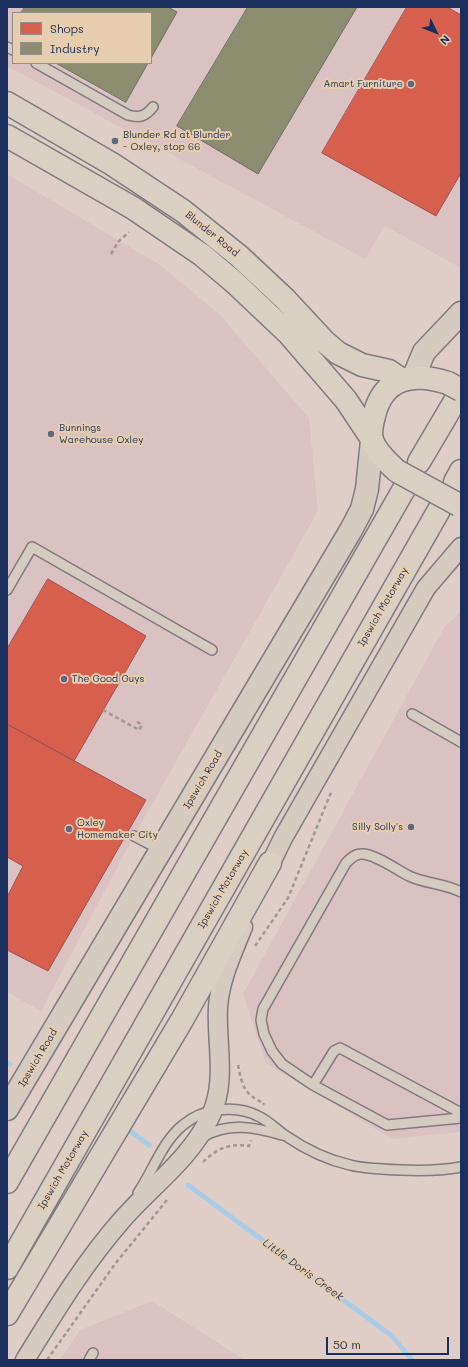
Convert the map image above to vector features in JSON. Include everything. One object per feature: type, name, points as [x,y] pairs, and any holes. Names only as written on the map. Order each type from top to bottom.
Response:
[{"type":"main road","name":"Blunder Road","points":[[7,104],[112,164],[183,211],[239,256],[285,299],[325,342],[338,352],[362,365],[389,371],[408,378]]},
{"type":"main road","points":[[7,136],[133,208],[196,251],[234,282],[289,334],[346,400],[400,480],[453,507]]},
{"type":"main road","points":[[372,440],[373,421],[376,406],[382,397],[408,378],[424,352],[461,313]]},
{"type":"main road","points":[[408,378],[436,379],[455,391],[419,462]]},
{"type":"main road","name":"Ipswich Road","points":[[7,1109],[351,530],[362,509],[367,489],[372,440]]},
{"type":"main road","points":[[7,1182],[400,480]]},
{"type":"main road","name":"Ipswich Motorway","points":[[7,1268],[453,507]]},
{"type":"main road","points":[[7,1314],[175,1033],[270,863]]},
{"type":"street","points":[[25,1360],[83,1271],[122,1220],[164,1179],[200,1138],[213,1111],[220,1077],[218,1008],[220,990],[229,962],[270,863],[422,594],[441,568],[461,547]]},
{"type":"lane","points":[[38,64],[128,115],[137,117],[146,115],[153,107]]},
{"type":"lane","points":[[7,590],[32,547],[212,650]]},
{"type":"lane","points":[[412,714],[461,742]]},
{"type":"lane","points":[[134,836],[161,850]]},
{"type":"lane","points":[[461,892],[442,884],[410,876],[369,855],[361,854],[352,857],[346,863],[263,1009],[261,1020],[264,1034],[272,1052],[282,1064],[314,1085],[387,1125],[461,1118]]},
{"type":"lane","points":[[314,1085],[334,1050],[340,1048],[461,1113]]},
{"type":"lane","points":[[122,1220],[151,1174],[172,1136],[183,1125],[197,1116],[213,1111],[232,1109],[255,1115],[270,1123],[286,1136],[321,1155],[348,1165],[369,1170],[417,1171],[461,1167]]},
{"type":"lane","points":[[200,1138],[214,1132],[237,1126],[255,1127],[286,1136]]},
{"type":"path","points":[[111,254],[118,242],[129,232]]},
{"type":"path","points":[[103,710],[139,730],[142,725],[136,721]]},
{"type":"shaded area","points":[[7,7],[461,7],[461,268],[385,226],[365,259],[7,66]]},
{"type":"shaded area","points":[[7,174],[160,265],[220,315],[309,418],[318,511],[134,836],[41,1011],[7,992]]},
{"type":"shaded area","points":[[461,612],[461,1132],[392,1139],[266,1063],[243,994],[445,626]]},
{"type":"shaded area","points":[[152,1301],[245,1360],[60,1360],[80,1330]]},
{"type":"building: Shops","name":"Amart Furniture","points":[[407,7],[447,7],[461,15],[461,173],[436,216],[322,153]]},
{"type":"building: Shops","name":"The Good Guys","points":[[48,579],[146,636],[74,761],[7,724],[7,649]]},
{"type":"building: Shops","name":"Oxley Homemaker City","points":[[7,724],[146,800],[48,971],[7,950],[7,897],[23,866],[7,857]]},
{"type":"building: Industry","points":[[25,7],[168,7],[177,12],[152,56],[152,12],[22,12]]},
{"type":"building: Industry","points":[[248,7],[357,7],[258,174],[177,126]]},
{"type":"building: Industry","points":[[58,64],[147,64],[126,102]]},
{"type":"waterway","name":"Little Doris Creek","points":[[130,1131],[149,1145]]},
{"type":"waterway","name":"Little Doris Creek","points":[[188,1185],[392,1336],[412,1360]]},
{"type":"place","name":"Amart Furniture","points":[[411,84]]},
{"type":"place","name":"Blunder Rd at Blunder - Oxley, stop 66","points":[[115,141]]},
{"type":"place","name":"Bunnings Warehouse Oxley","points":[[51,434]]},
{"type":"place","name":"The Good Guys","points":[[64,679]]},
{"type":"place","name":"Silly Solly's","points":[[411,827]]},
{"type":"place","name":"Oxley Homemaker City","points":[[69,829]]}]
